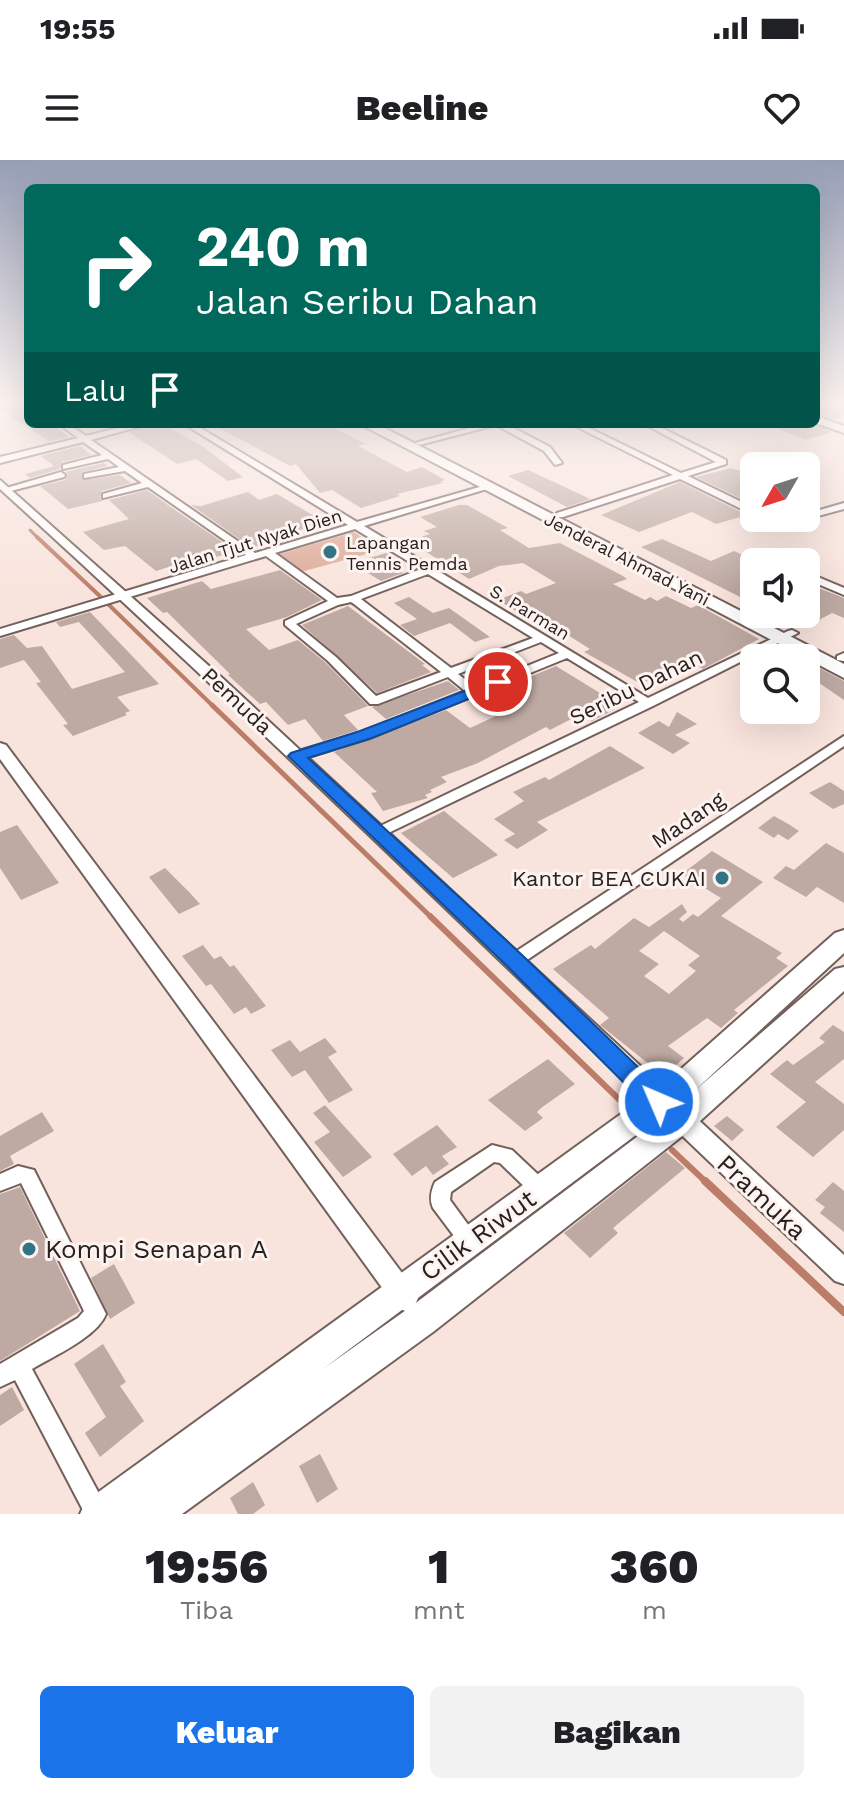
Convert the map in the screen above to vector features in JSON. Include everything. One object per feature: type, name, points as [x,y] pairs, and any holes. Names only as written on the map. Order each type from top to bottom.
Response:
[{"type":"highway","name":"Jenderal Ahmad Yani","points":[[451,467],[843,662]]},
{"type":"highway","name":"Jenderal Ahmad Yani","points":[[466,467],[740,607]]},
{"type":"highway","name":"Jenderal Ahmad Yani","points":[[775,628],[787,636]]},
{"type":"main road","name":"Cilik Riwut","points":[[150,1514],[421,1320],[751,1040],[844,939]]},
{"type":"main road","name":"Cilik Riwut","points":[[751,1040],[844,976]]},
{"type":"main road","name":"Cilik Riwut","points":[[98,1514],[540,1189],[669,1112]]},
{"type":"street","points":[[4,486],[75,467]]},
{"type":"street","name":"S. Parman","points":[[260,467],[649,703]]},
{"type":"street","points":[[662,467],[740,505]]},
{"type":"street","points":[[560,515],[707,467]]},
{"type":"street","points":[[87,476],[127,468],[255,557]]},
{"type":"street","points":[[106,496],[149,484]]},
{"type":"street","name":"Pemuda","points":[[4,486],[515,960],[669,1112]]},
{"type":"street","name":"Jalan Tjut Nyak Dien","points":[[0,633],[487,486]]},
{"type":"street","points":[[820,513],[844,506]]},
{"type":"street","points":[[269,553],[335,602]]},
{"type":"street","points":[[429,570],[353,599],[335,602],[289,623],[332,659],[369,699],[379,700],[542,638]]},
{"type":"street","points":[[820,574],[844,584]]},
{"type":"street","points":[[820,581],[844,592]]},
{"type":"street","points":[[353,599],[474,692]]},
{"type":"street","name":"Seribu Dahan","points":[[377,833],[787,636]]},
{"type":"street","points":[[297,756],[366,735],[567,654]]},
{"type":"street","name":"Madang","points":[[515,960],[844,740]]},
{"type":"street","points":[[0,748],[421,1320]]},
{"type":"street","name":"Pramuka","points":[[669,1112],[844,1272]]},
{"type":"street","points":[[470,1241],[440,1202],[442,1188],[492,1153],[505,1156],[540,1189]]},
{"type":"street","points":[[0,1183],[18,1174],[27,1176],[96,1314],[85,1325],[9,1370],[98,1514]]},
{"type":"shaded area","name":"Lapangan Tennis Pemda","points":[[354,532],[381,550],[301,572],[277,555]]},
{"type":"building","points":[[50,467],[61,467],[30,478],[25,474]]},
{"type":"building","points":[[103,467],[82,472],[82,480],[120,475],[131,483],[102,491],[100,498],[103,501],[68,509],[40,486],[65,480],[68,474],[65,472]]},
{"type":"building","points":[[208,467],[230,467],[243,477],[228,481]]},
{"type":"building","points":[[299,467],[398,467],[407,472],[422,467],[445,480],[361,508],[332,490],[320,493]]},
{"type":"building","points":[[731,468],[740,471],[740,498],[696,477]]},
{"type":"building","points":[[528,470],[590,499],[567,507],[508,476]]},
{"type":"building","points":[[680,482],[740,512],[740,517],[716,524],[692,512],[639,532],[601,515]]},
{"type":"building","points":[[147,490],[237,552],[193,562],[190,560],[156,571],[125,546],[104,550],[83,532],[129,519],[109,500]]},
{"type":"building","points":[[248,492],[259,500],[277,494],[326,523],[262,540],[266,543],[252,548],[191,505],[201,506]]},
{"type":"building","points":[[467,505],[508,528],[500,530],[529,548],[560,543],[623,576],[627,579],[613,584],[645,600],[650,597],[657,601],[666,596],[691,608],[698,605],[759,639],[750,644],[740,644],[740,649],[703,669],[685,659],[641,684],[584,652],[590,649],[526,609],[518,612],[498,600],[556,583],[523,563],[499,566],[469,579],[409,541],[430,534],[424,531],[437,527],[420,517]]},
{"type":"building","points":[[662,539],[711,561],[734,551],[740,554],[740,597],[641,547]]},
{"type":"building","points":[[386,553],[404,565],[395,568],[403,573],[381,581],[368,573],[380,569],[366,559]]},
{"type":"building","points":[[280,570],[322,600],[287,617],[246,629],[269,650],[298,640],[326,663],[368,706],[344,715],[358,730],[323,741],[305,719],[288,725],[266,702],[260,704],[167,612],[163,613],[147,598],[202,581],[211,589]]},
{"type":"building","points":[[820,589],[844,598],[844,618],[832,613],[820,619]]},
{"type":"building","points":[[409,597],[433,613],[449,608],[490,637],[475,642],[450,623],[414,636],[400,625],[417,619],[394,603]]},
{"type":"building","points":[[348,606],[425,664],[422,665],[431,672],[377,693],[302,625]]},
{"type":"building","points":[[90,612],[159,684],[117,697],[130,711],[125,713],[127,715],[73,736],[63,725],[68,724],[36,683],[41,682],[24,660],[0,668],[0,639],[14,635],[27,648],[42,646],[72,689],[125,672],[79,622],[60,627],[56,622]]},
{"type":"building","points":[[556,666],[621,706],[592,721],[581,714],[550,730],[546,727],[478,763],[441,777],[447,782],[430,790],[432,792],[425,795],[428,798],[383,811],[371,793],[377,792],[334,752],[446,710],[470,728],[498,715],[477,699]]},
{"type":"building","points":[[820,668],[844,681],[844,700],[820,684]]},
{"type":"building","points":[[448,681],[459,690],[386,719],[372,707]]},
{"type":"building","points":[[677,712],[697,724],[675,735],[690,743],[673,754],[638,733],[659,721],[669,727]]},
{"type":"building","points":[[610,746],[645,768],[537,822],[548,830],[517,849],[504,840],[515,834],[494,819],[524,801],[513,792],[545,777],[549,780]]},
{"type":"building","points":[[830,782],[844,791],[844,804],[833,809],[809,793]]},
{"type":"building","points":[[444,811],[498,855],[453,878],[401,833]]},
{"type":"building","points":[[774,816],[799,831],[788,840],[778,834],[774,838],[758,828]]},
{"type":"building","points":[[17,825],[59,883],[21,900],[0,868],[0,832]]},
{"type":"building","points":[[826,843],[844,853],[844,903],[817,887],[806,897],[773,878],[786,866],[794,870]]},
{"type":"building","points":[[712,851],[763,882],[721,916],[782,953],[776,958],[788,966],[734,1010],[738,1013],[721,1028],[707,1018],[668,1046],[684,1058],[664,1076],[600,1025],[609,1018],[553,969],[591,945],[595,949],[634,918],[649,927],[682,904],[687,912],[679,919],[683,922],[693,914],[698,917],[721,898],[682,874]],"holes":[[[664,931],[700,956],[688,965],[696,971],[669,994],[644,976],[659,964],[639,951]]]},
{"type":"building","points":[[165,868],[200,904],[179,914],[149,877]]},
{"type":"building","points":[[203,945],[214,959],[221,956],[230,967],[234,965],[266,1006],[251,1014],[246,1007],[234,1014],[211,984],[206,986],[182,956]]},
{"type":"building","points":[[833,1025],[844,1032],[844,1059],[815,1082],[844,1104],[844,1130],[813,1157],[776,1127],[806,1102],[770,1074],[787,1060],[793,1065],[825,1042],[819,1038]]},
{"type":"building","points":[[325,1038],[337,1052],[328,1057],[353,1090],[329,1103],[305,1070],[292,1077],[271,1050],[290,1040],[300,1052]]},
{"type":"building","points":[[548,1059],[575,1084],[541,1108],[537,1112],[543,1118],[525,1131],[488,1100]]},
{"type":"building","points":[[325,1105],[372,1157],[343,1177],[314,1142],[330,1132],[313,1113]]},
{"type":"building","points":[[42,1112],[54,1131],[10,1156],[14,1164],[0,1171],[0,1136]]},
{"type":"building","points":[[727,1116],[744,1130],[732,1141],[714,1126]]},
{"type":"building","points":[[437,1125],[457,1147],[442,1156],[449,1164],[433,1175],[426,1166],[412,1176],[393,1154]]},
{"type":"building","points":[[666,1152],[685,1168],[613,1228],[618,1233],[590,1258],[564,1233]]},
{"type":"building","points":[[833,1182],[844,1191],[844,1232],[820,1213],[825,1207],[815,1200]]},
{"type":"building","name":"Kompi Senapan A","points":[[20,1187],[80,1311],[0,1361],[0,1194]]},
{"type":"building","points":[[114,1264],[135,1303],[110,1319],[91,1278]]},
{"type":"building","points":[[103,1344],[126,1382],[120,1386],[144,1421],[100,1457],[85,1433],[106,1417],[74,1364]]},
{"type":"building","points":[[12,1387],[24,1410],[0,1426],[0,1395]]},
{"type":"building","points":[[320,1454],[338,1489],[317,1503],[299,1466]]},
{"type":"building","points":[[253,1482],[265,1505],[253,1514],[238,1514],[230,1498]]},
{"type":"waterway","points":[[30,530],[37,537]]},
{"type":"waterway","points":[[37,537],[103,599]]},
{"type":"waterway","points":[[108,604],[214,707]]},
{"type":"waterway","points":[[212,705],[432,918]]},
{"type":"waterway","points":[[430,916],[629,1109]]},
{"type":"waterway","points":[[672,1150],[707,1183]]},
{"type":"waterway","points":[[705,1181],[844,1312]]},
{"type":"place","name":"Lapangan Tennis Pemda","points":[[330,552]]},
{"type":"place","name":"Kantor BEA CUKAI","points":[[722,878]]},
{"type":"place","name":"Kompi Senapan A","points":[[29,1249]]},
{"type":"route","points":[[498,682],[366,735],[297,756],[515,960],[659,1102]]}]
